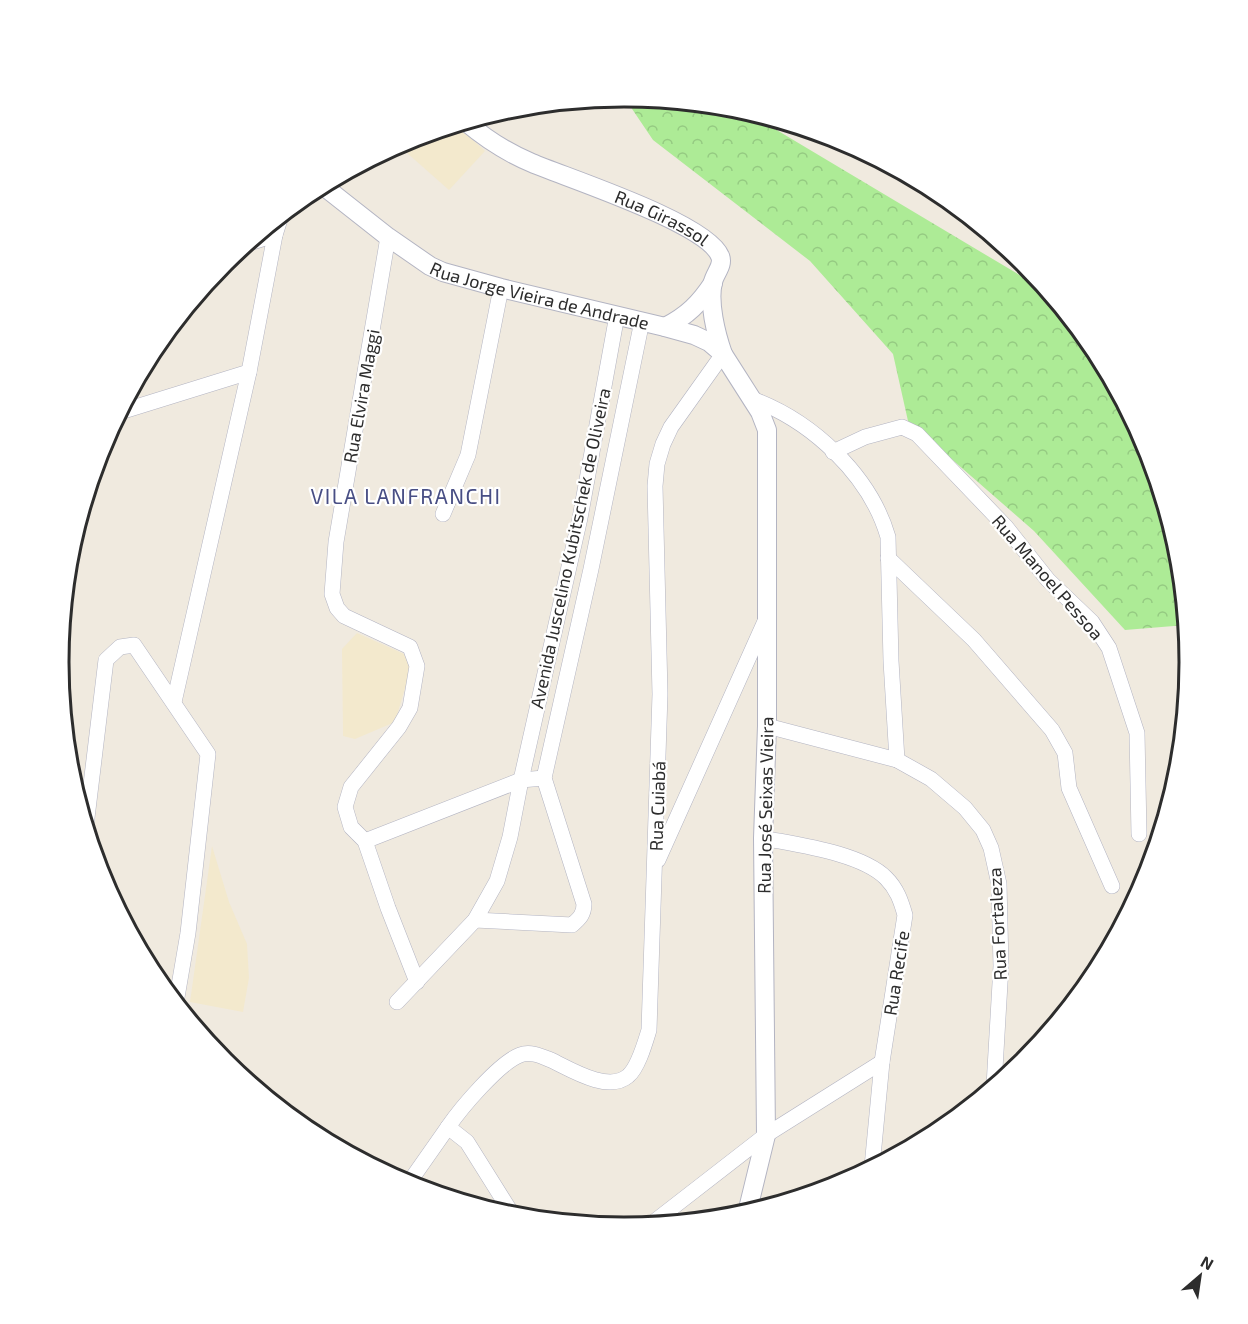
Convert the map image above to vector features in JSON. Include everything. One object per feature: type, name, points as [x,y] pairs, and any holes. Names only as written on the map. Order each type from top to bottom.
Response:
[{"type":"street","name":"Rua Girassol","points":[[473,128],[485,138],[531,163],[609,191],[682,225],[713,247],[720,256],[721,265],[713,283],[713,324],[723,354]]},
{"type":"street","name":"Rua Jorge Vieira de Andrade","points":[[330,192],[388,237],[430,266],[443,272],[665,327],[709,342],[723,354],[752,399]]},
{"type":"street","points":[[174,702],[249,372],[276,230]]},
{"type":"street","points":[[268,237],[274,235]]},
{"type":"street","name":"Rua Elvira Maggi","points":[[388,237],[336,542],[332,594],[337,608],[344,616],[410,647],[417,666],[410,708],[399,727],[351,787],[345,807],[351,827],[365,841],[387,908],[417,982]]},
{"type":"street","points":[[665,327],[691,312],[713,283]]},
{"type":"street","points":[[443,513],[468,455],[501,288]]},
{"type":"street","name":"Avenida Juscelino Kubitschek de Oliveira","points":[[398,1002],[476,920],[497,881],[510,837],[580,518],[617,315]]},
{"type":"street","name":"Avenida Juscelino Kubitschek de Oliveira","points":[[544,778],[601,521],[642,321]]},
{"type":"street","name":"Rua Cuiabá","points":[[448,1126],[460,1109],[505,1064],[521,1054],[538,1054],[594,1080],[614,1083],[629,1076],[641,1055],[649,1030],[660,694],[654,509],[657,464],[663,444],[672,427],[723,354]]},
{"type":"street","points":[[130,409],[249,372]]},
{"type":"street","points":[[752,399],[793,418],[833,452],[849,467],[882,518],[888,537],[891,661],[897,760]]},
{"type":"street","name":"Rua José Seixas Vieira","points":[[750,1202],[766,1135],[763,838],[766,726],[767,430],[752,399]]},
{"type":"street","name":"Rua Manoel Pessoa","points":[[833,452],[865,437],[902,427],[916,434],[1006,527],[1048,580],[1092,622],[1109,648],[1137,733],[1138,834]]},
{"type":"street","points":[[580,518],[601,521]]},
{"type":"street","points":[[888,558],[974,640],[1052,730],[1065,753],[1070,788],[1112,886]]},
{"type":"street","points":[[655,867],[766,619]]},
{"type":"street","points":[[88,807],[106,660],[120,647],[134,645],[208,754],[188,933],[178,991]]},
{"type":"street","name":"Rua Fortaleza","points":[[766,726],[897,760],[931,779],[965,808],[983,830],[991,848],[999,885],[1001,966],[995,1075]]},
{"type":"street","points":[[365,841],[521,780],[544,778],[584,904],[584,912],[572,925],[476,920]]},
{"type":"street","name":"Rua Recife","points":[[763,838],[804,846],[868,866],[886,878],[899,895],[905,915],[882,1062],[873,1158]]},
{"type":"street","points":[[662,1216],[766,1135],[882,1062]]},
{"type":"street","points":[[414,1176],[448,1126],[467,1142],[506,1204]]},
{"type":"shaded area","points":[[463,131],[485,151],[449,190],[406,152]]},
{"type":"shaded area","points":[[357,633],[404,654],[411,668],[395,722],[355,739],[343,736],[342,649]]},
{"type":"shaded area","points":[[212,846],[229,902],[247,944],[249,978],[243,1012],[190,1002]]},
{"type":"green space","points":[[631,107],[696,112],[772,127],[1023,277],[1064,324],[1105,384],[1137,450],[1160,518],[1168,554],[1178,626],[1125,630],[1034,531],[908,421],[893,354],[810,261],[653,140]]},
{"type":"district","name":"VILA LANFRANCHI","points":[[406,495]]}]
